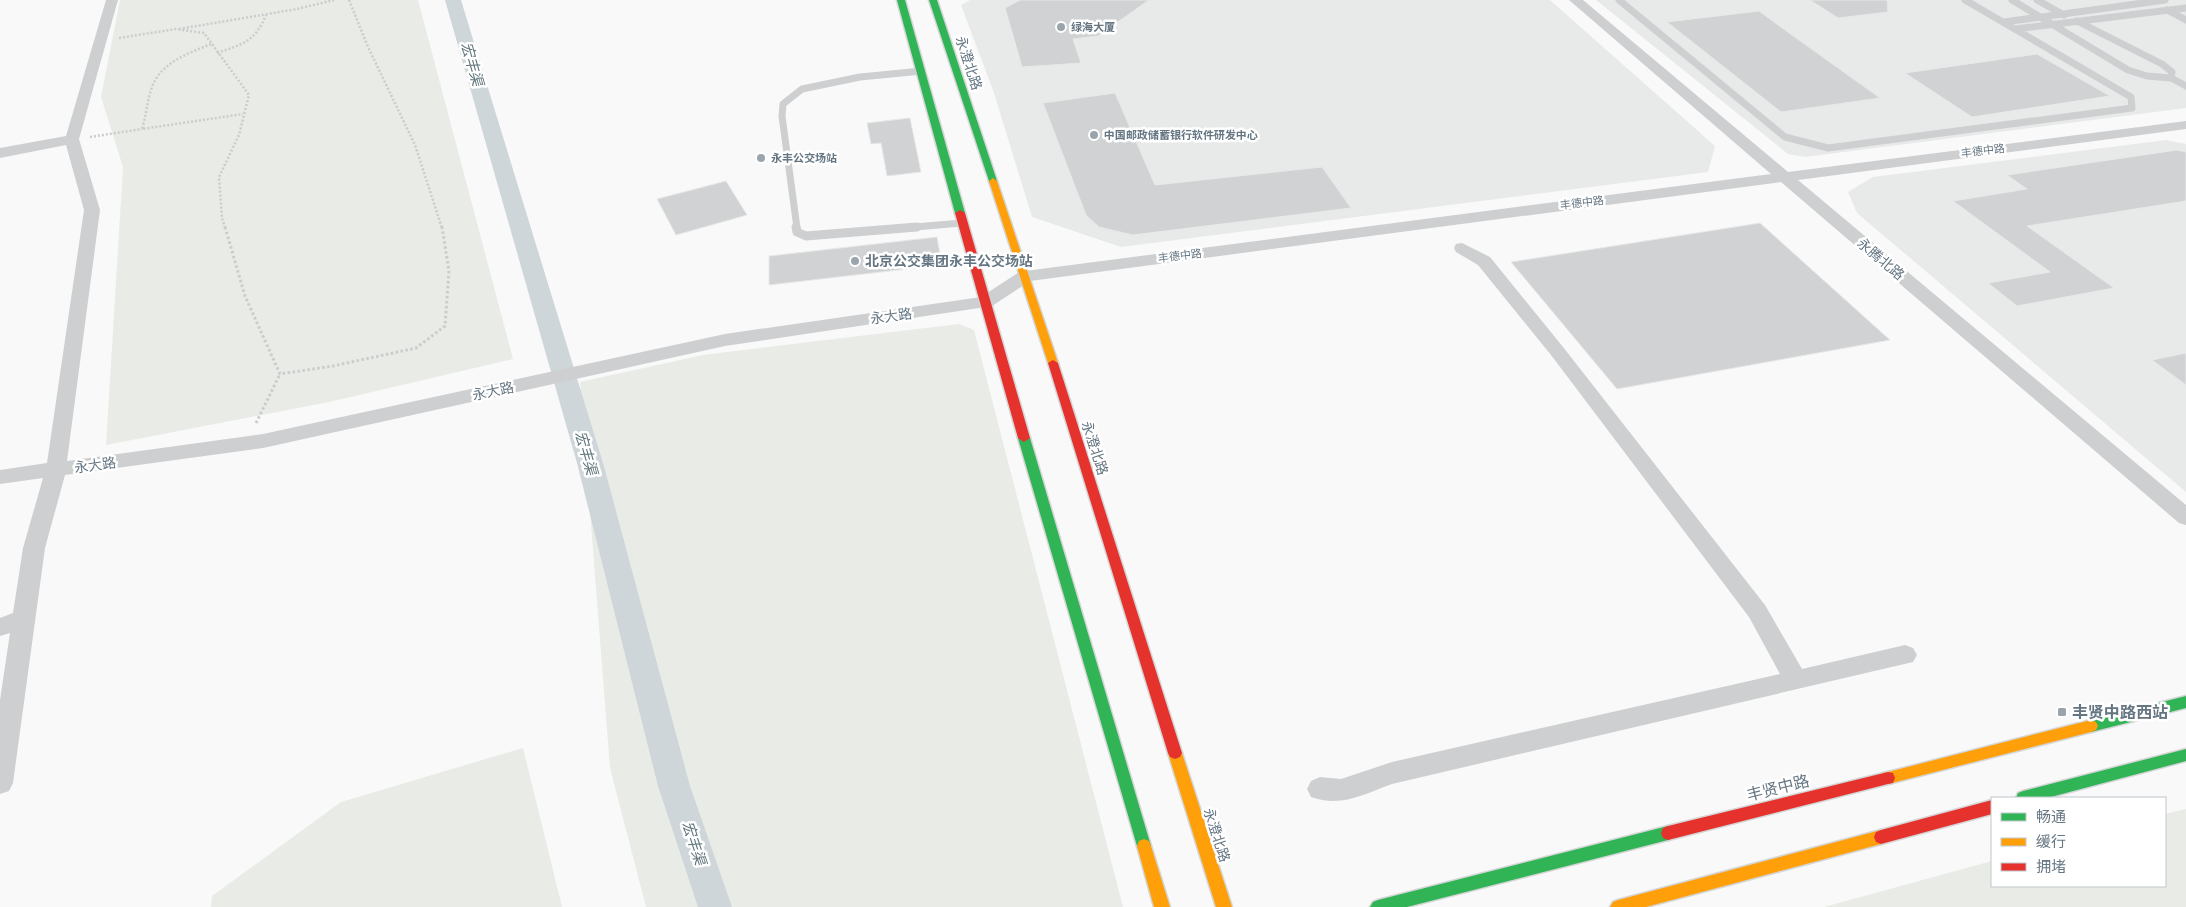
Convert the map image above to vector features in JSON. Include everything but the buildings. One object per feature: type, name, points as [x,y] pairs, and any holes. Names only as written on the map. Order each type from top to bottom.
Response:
[{"type":"street","points":[[0,783],[34,548],[56,470],[92,210],[72,140],[112,0]]},
{"type":"street","points":[[901,0],[922,71],[962,223],[1162,907]]},
{"type":"street","name":"永澄北路","points":[[933,0],[1024,276],[1224,907]]},
{"type":"street","name":"永腾北路","points":[[1575,0],[2186,517]]},
{"type":"street","name":"丰德中路","points":[[986,302],[1024,276],[2186,125]]},
{"type":"street","points":[[0,153],[72,140]]},
{"type":"street","points":[[1462,248],[1484,261],[1557,351],[1757,610],[1796,680]]},
{"type":"street","name":"永大路","points":[[0,477],[246,443],[725,340],[986,302]]},
{"type":"street","points":[[0,627],[23,619]]},
{"type":"street","points":[[1320,789],[1341,791],[1392,773],[1905,655]]},
{"type":"street","name":"丰贤中路","points":[[1378,907],[2186,702]]},
{"type":"street","points":[[2027,797],[2186,755]]},
{"type":"street","points":[[1618,907],[1991,806]]},
{"type":"lane","points":[[1619,0],[1785,138],[1828,148],[2132,108],[2131,97],[1966,0]]},
{"type":"lane","points":[[2012,0],[2128,70],[2147,76],[2171,78],[2186,86]]},
{"type":"lane","points":[[2036,0],[2162,64],[2172,72],[2171,78]]},
{"type":"lane","points":[[2004,22],[2165,0]]},
{"type":"lane","points":[[2149,1],[2186,20]]},
{"type":"lane","points":[[2015,29],[2186,8]]},
{"type":"lane","points":[[922,71],[860,77],[802,88],[783,104],[782,116],[797,232],[806,236],[827,235],[962,223]]},
{"type":"path","points":[[101,40],[266,14],[334,0]]},
{"type":"path","points":[[280,374],[333,366],[416,348],[445,326],[449,271],[442,228],[416,145],[368,47],[349,0]]},
{"type":"path","points":[[216,53],[251,41],[260,31],[266,14]]},
{"type":"path","points":[[176,29],[204,33],[216,53],[248,95],[238,135],[220,177],[222,218],[245,296],[280,374]]},
{"type":"path","points":[[142,129],[147,116],[152,87],[162,68],[178,58],[211,44]]},
{"type":"path","points":[[72,140],[244,114]]},
{"type":"path","points":[[246,443],[280,374]]},
{"type":"shaded area","points":[[120,0],[418,0],[513,359],[329,402],[106,445],[123,167],[101,97]]},
{"type":"shaded area","points":[[970,0],[1550,0],[1715,146],[1708,172],[1121,247],[1032,217],[994,93],[961,5]]},
{"type":"shaded area","points":[[1596,0],[2186,0],[2186,108],[1805,157],[1788,154]]},
{"type":"shaded area","points":[[2166,140],[2186,144],[2186,492],[1857,213],[1848,192],[1873,177]]},
{"type":"shaded area","points":[[959,324],[974,330],[1123,907],[646,907],[610,768],[580,382],[703,355]]},
{"type":"shaded area","points":[[523,748],[562,907],[211,907],[212,896],[341,802]]},
{"type":"shaded area","points":[[2186,809],[2186,907],[1824,907],[1991,861],[1991,887],[2166,887],[2166,814]]},
{"type":"waterway","name":"宏丰渠","points":[[453,0],[590,463],[674,786],[715,907]]},
{"type":"traffic: fast","points":[[901,0],[960,213]]},
{"type":"traffic: fast","points":[[933,0],[993,181]]},
{"type":"traffic: fast","points":[[1024,438],[1144,846]]},
{"type":"traffic: fast","points":[[2091,726],[2186,702]]},
{"type":"traffic: fast","points":[[2027,797],[2186,755]]},
{"type":"traffic: fast","points":[[1378,907],[1668,833]]},
{"type":"traffic: slow","points":[[993,181],[1053,363]]},
{"type":"traffic: slow","points":[[1888,778],[2091,726]]},
{"type":"traffic: slow","points":[[1175,753],[1224,907]]},
{"type":"traffic: slow","points":[[1618,907],[1881,837]]},
{"type":"traffic: slow","points":[[1144,846],[1162,907]]},
{"type":"traffic: jam","points":[[960,213],[1024,438]]},
{"type":"traffic: jam","points":[[1053,363],[1175,753]]},
{"type":"traffic: jam","points":[[1668,833],[1888,778]]},
{"type":"traffic: jam","points":[[1881,837],[1991,807]]},
{"type":"place","name":"绿海大厦","points":[[1061,27]]},
{"type":"place","name":"中国邮政储蓄银行软件研发中心","points":[[1094,135]]},
{"type":"place","name":"永丰公交场站","points":[[761,158]]},
{"type":"place","name":"北京公交集团永丰公交场站","points":[[855,261]]},
{"type":"place","name":"丰贤中路西站","points":[[2062,712]]}]
